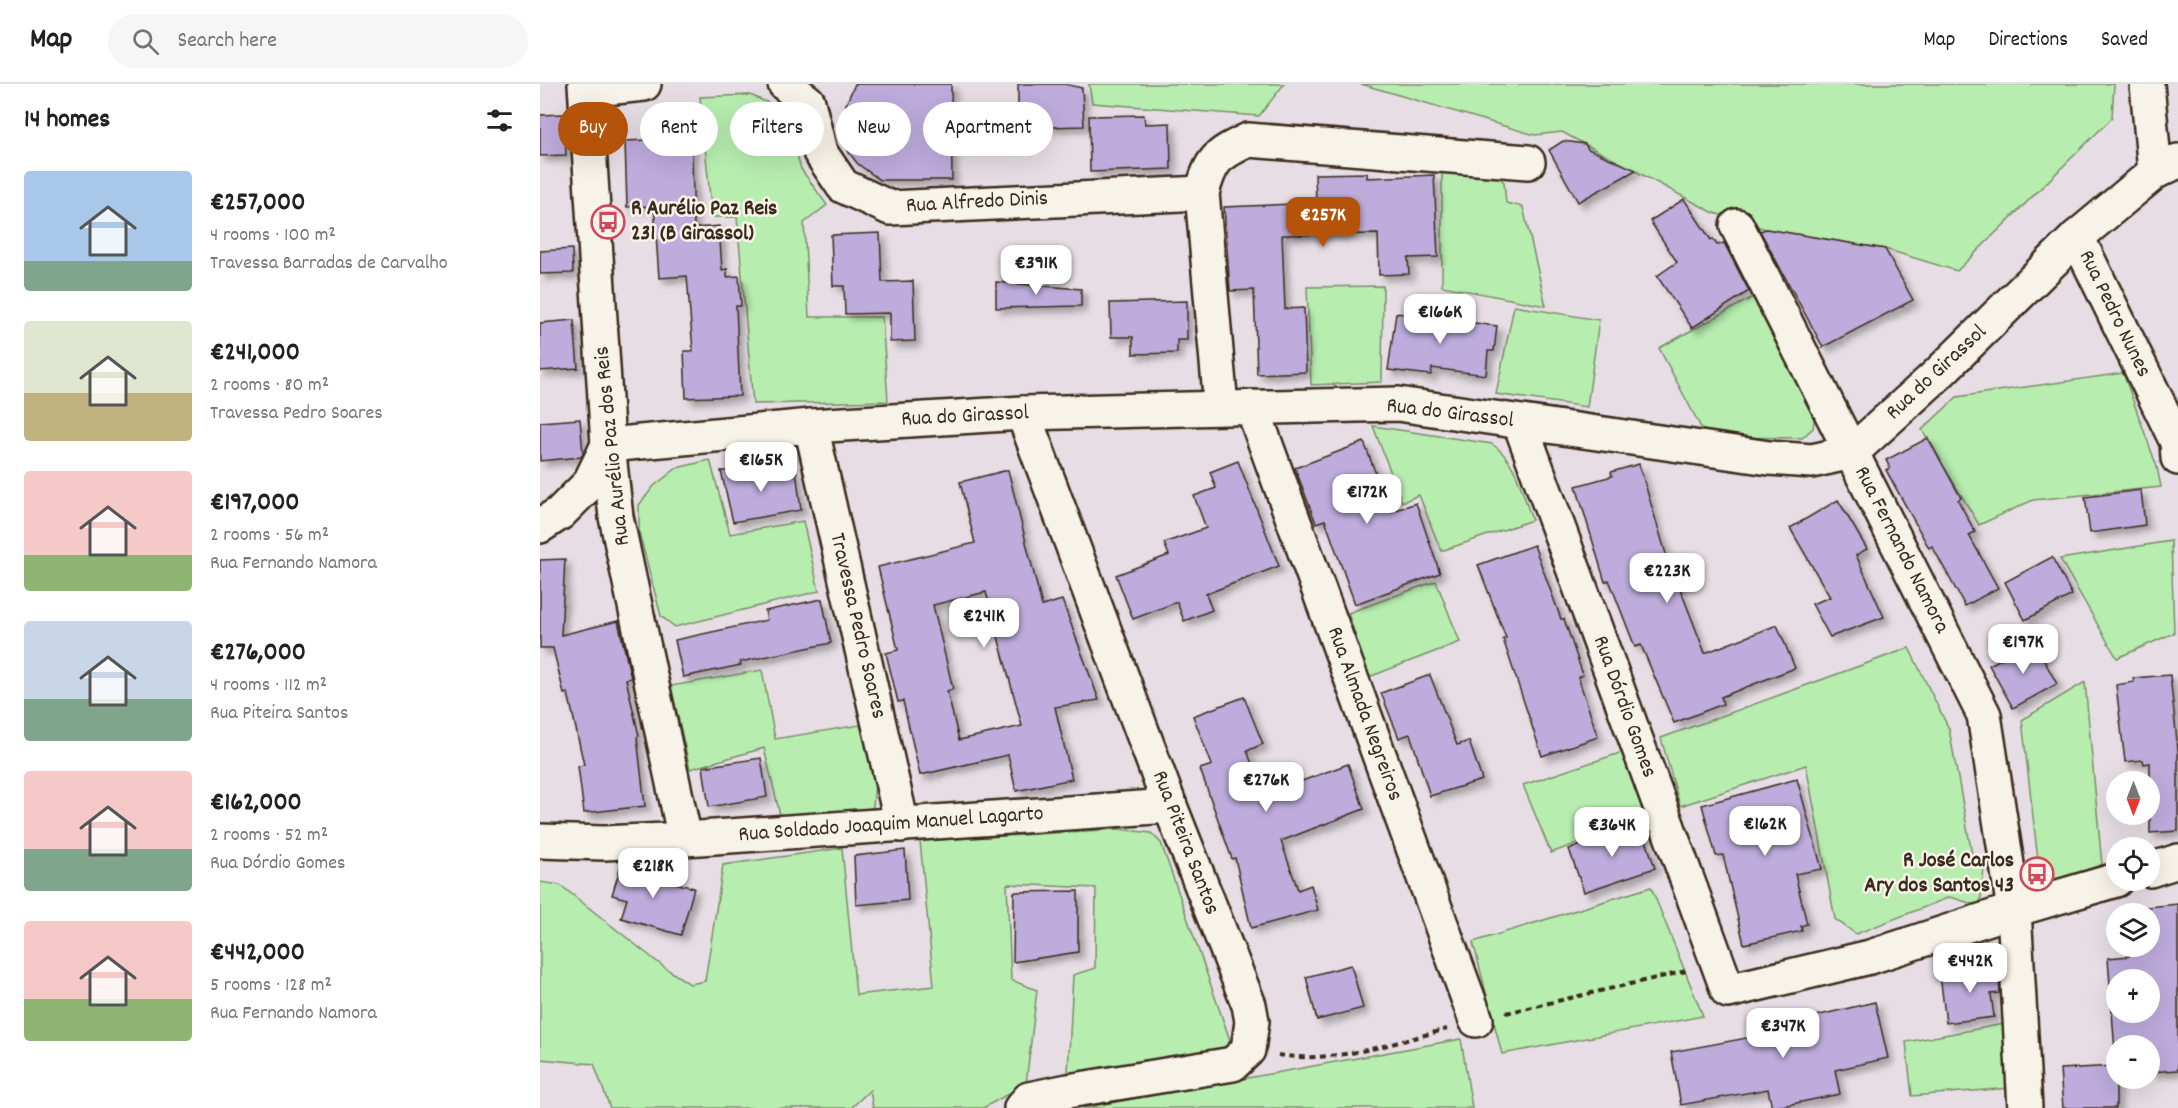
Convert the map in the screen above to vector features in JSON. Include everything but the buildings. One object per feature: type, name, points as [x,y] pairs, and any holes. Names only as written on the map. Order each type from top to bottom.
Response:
[{"type":"street","points":[[585,87],[644,84]]},
{"type":"street","name":"Rua Alfredo Dinis","points":[[785,84],[808,102],[820,152],[843,186],[890,208],[1202,193]]},
{"type":"street","points":[[2147,84],[2167,167]]},
{"type":"street","name":"Rua Aurélio Paz dos Reis","points":[[585,87],[608,445],[616,517],[685,839]]},
{"type":"street","points":[[1202,193],[1208,169],[1225,151],[1248,140],[1528,162]]},
{"type":"street","name":"Rua do Girassol","points":[[608,445],[811,426],[1023,413],[1398,404],[1769,458],[1812,461],[1852,452],[1937,375],[2077,237],[2167,167]]},
{"type":"street","name":"Rua Almada Negreiros","points":[[1202,193],[1237,407],[1476,1020]]},
{"type":"street","name":"Rua Fernando Namora","points":[[1737,226],[1984,715],[2014,910],[2025,1108]]},
{"type":"street","name":"Rua Pedro Nunes","points":[[2077,237],[2177,442],[2178,458]]},
{"type":"street","name":"Rua Piteira Santos","points":[[1021,1108],[1029,1100],[1068,1091],[1233,1064],[1248,1050],[1252,1021],[1249,1005],[1170,806],[1023,413]]},
{"type":"street","name":"Rua Dórdio Gomes","points":[[1520,423],[1724,977]]},
{"type":"street","name":"Travessa Pedro Soares","points":[[811,426],[902,825]]},
{"type":"street","points":[[540,526],[560,513],[589,484],[608,445]]},
{"type":"street","name":"Rua Soldado Joaquim Manuel Lagarto","points":[[540,841],[604,843],[685,839],[1170,806]]},
{"type":"street","points":[[2160,867],[2178,861]]},
{"type":"street","points":[[1724,977],[1870,957],[2106,883]]},
{"type":"path","points":[[1300,1059],[1354,1052],[1476,1020],[1724,977]]},
{"type":"green space","points":[[1089,84],[1284,84],[1259,116],[1092,103]]},
{"type":"green space","points":[[1361,84],[2114,84],[2112,118],[1957,271],[1885,249],[1766,229],[1714,213],[1562,132],[1535,135]]},
{"type":"green space","points":[[750,95],[767,102],[730,102],[730,156],[797,156],[801,169],[827,205],[804,223],[809,317],[882,317],[888,401],[753,404],[737,217],[712,217],[706,156],[718,156],[718,102],[700,102],[700,97]]},
{"type":"green space","points":[[1442,163],[1493,172],[1504,182],[1506,203],[1523,207],[1546,306],[1442,286]]},
{"type":"green space","points":[[1383,286],[1382,382],[1311,385],[1307,287]]},
{"type":"green space","points":[[1753,297],[1815,415],[1813,428],[1802,438],[1706,437],[1659,348]]},
{"type":"green space","points":[[1514,306],[1599,320],[1587,407],[1496,394]]},
{"type":"green space","points":[[2123,373],[2157,467],[2161,487],[2033,500],[1979,525],[1922,430],[1957,397]]},
{"type":"green space","points":[[1373,426],[1492,444],[1513,468],[1532,520],[1441,551],[1419,495],[1402,502]]},
{"type":"green space","points":[[710,460],[730,534],[803,521],[819,591],[675,627],[661,616],[639,532],[639,505],[654,486],[677,468]]},
{"type":"green space","points":[[2171,541],[2174,633],[2117,658],[2060,559]]},
{"type":"green space","points":[[1436,581],[1460,642],[1369,677],[1348,613]]},
{"type":"green space","points":[[1909,648],[1949,729],[1973,860],[1984,868],[1980,906],[1950,897],[1856,934],[1835,919],[1806,765],[1680,806],[1661,738]]},
{"type":"green space","points":[[762,670],[775,739],[860,725],[875,782],[873,808],[800,817],[780,815],[764,748],[690,769],[671,686]]},
{"type":"green space","points":[[2085,682],[2102,865],[2056,879],[2039,869],[2022,720]]},
{"type":"green space","points":[[1623,752],[1645,818],[1551,853],[1523,785]]},
{"type":"green space","points":[[1119,829],[1151,833],[1161,843],[1230,1040],[1224,1052],[1068,1073],[1073,975],[1095,968],[1096,888],[1007,884],[1011,980],[1037,990],[1026,1084],[983,1108],[873,1108],[870,1090],[851,1108],[610,1108],[594,1064],[540,1059],[540,882],[560,885],[665,968],[690,984],[705,981],[723,865],[842,848],[856,995],[934,986],[920,841]]},
{"type":"green space","points":[[1651,887],[1703,1016],[1502,1054],[1473,942]]},
{"type":"green space","points":[[2004,1024],[2010,1088],[1912,1096],[1906,1042]]},
{"type":"green space","points":[[1461,1039],[1472,1108],[1083,1108]]},
{"type":"place","name":"R Aurélio Paz Reis 231 (B Girassol)","points":[[608,222]]},
{"type":"place","name":"R José Carlos Ary dos Santos 43","points":[[2037,874]]}]
